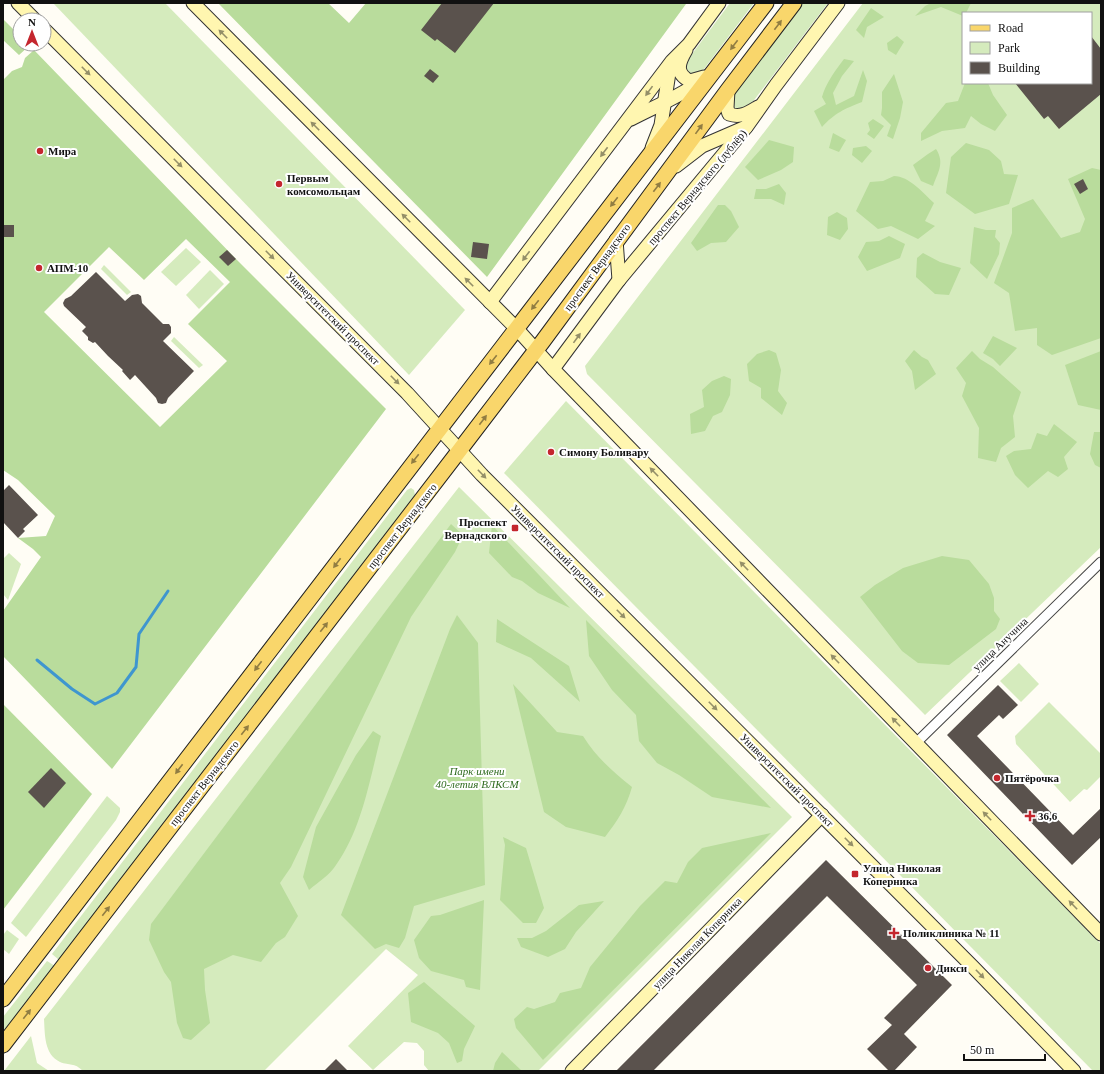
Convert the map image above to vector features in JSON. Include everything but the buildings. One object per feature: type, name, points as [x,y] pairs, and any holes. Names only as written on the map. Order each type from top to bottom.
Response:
[{"type":"main road","points":[[18,3],[27,12]]},
{"type":"main road","points":[[193,3],[517,329],[535,351],[1101,934]]},
{"type":"main road","points":[[713,73],[698,80],[690,81],[684,78],[680,73],[679,65],[681,58],[689,44],[720,3]]},
{"type":"main road","points":[[3,999],[766,3]]},
{"type":"main road","name":"проспект Вернадского","points":[[3,1045],[535,351],[616,240],[794,3]]},
{"type":"main road","name":"проспект Вернадского (дублёр)","points":[[553,369],[619,280],[747,126],[838,3]]},
{"type":"main road","name":"Университетский проспект","points":[[52,37],[402,388],[459,451],[978,972],[1074,1071]]},
{"type":"main road","points":[[490,302],[672,61],[689,44]]},
{"type":"main road","points":[[646,160],[661,125],[668,76],[672,61]]},
{"type":"main road","points":[[627,121],[685,92],[713,73]]},
{"type":"main road","points":[[728,90],[726,108],[729,114],[741,116],[763,103]]},
{"type":"main road","points":[[668,172],[702,146],[747,126]]},
{"type":"main road","points":[[616,240],[619,280]]},
{"type":"main road","name":"улица Николая Коперника","points":[[572,1071],[822,815]]},
{"type":"street","name":"улица Анучина","points":[[916,743],[1101,562]]},
{"type":"green space","points":[[53,3],[165,3],[465,310],[409,375]]},
{"type":"green space","points":[[218,3],[328,3],[349,23],[366,3],[686,4],[487,277]]},
{"type":"green space","points":[[730,3],[754,3],[701,73],[695,76],[686,71],[686,62]]},
{"type":"green space","points":[[802,3],[828,3],[748,108],[733,109],[732,94]]},
{"type":"green space","points":[[863,3],[1101,3],[1101,547],[925,715],[587,374],[585,366]]},
{"type":"green space","points":[[931,3],[971,3],[966,12],[962,12],[962,16],[941,7],[915,16],[925,6]]},
{"type":"green space","points":[[871,8],[884,17],[867,27],[864,38],[856,30]]},
{"type":"green space","points":[[3,19],[12,28],[12,48],[3,40]]},
{"type":"green space","points":[[897,36],[904,42],[896,55],[888,50],[887,43]]},
{"type":"green space","points":[[32,52],[36,52],[236,259],[386,409],[112,769],[3,656],[3,611],[41,557],[18,538],[46,536],[55,516],[18,480],[3,470],[3,80],[12,71],[22,67],[25,58]],"holes":[[[186,239],[230,282],[188,324],[227,361],[160,427],[44,312],[109,247],[144,280]]]},
{"type":"green space","points":[[844,59],[854,61],[842,76],[833,93],[836,105],[854,96],[863,70],[867,81],[862,102],[840,112],[822,127],[814,111],[826,104],[822,97],[826,87],[831,77]]},
{"type":"green space","points":[[894,74],[903,102],[900,118],[893,139],[887,136],[891,125],[881,115],[882,92]]},
{"type":"green space","points":[[965,84],[988,84],[993,95],[1007,115],[995,131],[981,124],[971,116],[965,128],[942,131],[921,141],[921,133],[946,103],[958,101]]},
{"type":"green space","points":[[873,119],[884,126],[874,139],[867,134],[870,130],[868,123]]},
{"type":"green space","points":[[833,133],[846,140],[839,152],[829,148]]},
{"type":"green space","points":[[769,140],[794,147],[793,162],[781,170],[758,180],[745,167]]},
{"type":"green space","points":[[966,143],[989,150],[1001,161],[1004,174],[1018,175],[1009,204],[975,214],[946,193],[951,157]]},
{"type":"green space","points":[[866,146],[872,151],[862,163],[852,155],[853,148]]},
{"type":"green space","points":[[936,149],[939,154],[940,168],[933,186],[921,181],[913,165]]},
{"type":"green space","points":[[1092,168],[1101,170],[1101,338],[1052,355],[1037,345],[1037,328],[1015,331],[1009,293],[994,283],[1012,233],[1012,208],[1033,199],[1061,238],[1080,232],[1085,219],[1068,179]]},
{"type":"green space","points":[[894,176],[910,182],[934,203],[925,221],[935,226],[918,239],[891,226],[878,229],[856,211],[870,182],[883,181]]},
{"type":"green space","points":[[779,184],[786,193],[784,205],[771,199],[754,199],[756,189],[766,189]]},
{"type":"green space","points":[[718,205],[725,205],[731,211],[739,227],[726,242],[711,243],[697,251],[691,243]]},
{"type":"green space","points":[[837,212],[847,218],[848,229],[840,240],[827,235],[828,217]]},
{"type":"green space","points":[[974,227],[986,230],[996,230],[995,237],[1000,243],[999,254],[987,279],[970,263]]},
{"type":"green space","points":[[889,236],[905,244],[900,258],[867,271],[858,257],[866,242],[879,241]]},
{"type":"green space","points":[[186,248],[201,262],[176,286],[161,272]]},
{"type":"green space","points":[[923,253],[940,262],[961,268],[949,295],[935,294],[916,277],[917,258]]},
{"type":"green space","points":[[104,265],[131,292],[127,295],[101,269]]},
{"type":"green space","points":[[210,270],[224,284],[199,309],[186,295]]},
{"type":"green space","points":[[993,336],[1017,348],[1000,366],[993,359],[983,353]]},
{"type":"green space","points":[[174,337],[203,365],[199,368],[171,341]]},
{"type":"green space","points":[[769,350],[776,353],[781,370],[778,391],[787,403],[782,415],[761,398],[761,388],[749,381],[747,364],[757,354]]},
{"type":"green space","points":[[914,350],[928,360],[936,374],[915,390],[912,371],[905,361]]},
{"type":"green space","points":[[972,351],[980,359],[993,367],[1021,392],[1013,416],[1015,437],[1001,448],[996,462],[978,458],[979,428],[962,396],[966,383],[956,368]]},
{"type":"green space","points":[[1101,351],[1101,410],[1078,405],[1065,365]]},
{"type":"green space","points":[[724,376],[731,379],[730,395],[722,412],[713,416],[705,431],[691,434],[690,414],[704,407],[702,390],[712,381]]},
{"type":"green space","points":[[566,401],[1101,944],[1101,1071],[1093,1071],[504,473]]},
{"type":"green space","points":[[1054,424],[1077,442],[1064,457],[1068,469],[1058,477],[1048,471],[1028,488],[1015,475],[1006,456],[1014,451],[1031,449],[1037,433],[1047,436]]},
{"type":"green space","points":[[1094,432],[1101,432],[1101,468],[1095,465],[1090,454]]},
{"type":"green space","name":"Парк имени 40-летия ВЛКСМ","points":[[459,487],[792,817],[538,1071],[429,1071],[424,1065],[424,1051],[417,1043],[404,1042],[373,1070],[348,1046],[418,975],[386,949],[264,1071],[83,1071],[77,1066],[63,1063],[55,1059],[46,1044],[44,1019]]},
{"type":"green space","points":[[411,488],[414,490],[415,495],[59,960],[52,954],[407,490]]},
{"type":"green space","points":[[451,524],[463,535],[455,552],[411,617],[291,867],[280,883],[298,916],[285,937],[276,943],[261,962],[233,955],[204,969],[205,990],[210,1023],[191,1040],[183,1038],[177,1023],[171,982],[164,972],[149,940],[151,924]]},
{"type":"green space","points":[[492,525],[570,608],[538,593],[522,581],[512,577],[489,553]]},
{"type":"green space","points":[[9,553],[21,564],[8,600],[3,594],[3,559]]},
{"type":"green space","points":[[942,556],[969,560],[989,584],[994,598],[994,611],[1000,619],[996,629],[949,665],[918,663],[902,651],[860,597],[875,585],[903,568]]},
{"type":"green space","points":[[457,615],[478,643],[485,885],[414,906],[405,938],[399,948],[386,944],[375,949],[341,915],[450,629]]},
{"type":"green space","points":[[497,619],[569,666],[580,702],[531,658],[496,642]]},
{"type":"green space","points":[[586,620],[771,808],[712,797],[679,775],[657,763],[639,741],[636,715],[612,690],[589,656]]},
{"type":"green space","points":[[1019,663],[1039,684],[1021,702],[1000,681]]},
{"type":"green space","points":[[513,684],[557,732],[583,736],[605,764],[632,787],[621,814],[605,837],[566,827],[544,812]]},
{"type":"green space","points":[[1049,702],[1101,754],[1101,776],[1087,790],[1084,789],[1070,802],[1016,744],[1015,736]]},
{"type":"green space","points":[[3,704],[92,794],[3,910]]},
{"type":"green space","points":[[373,731],[381,736],[369,786],[359,819],[345,851],[333,869],[309,890],[303,877],[316,827],[356,755]]},
{"type":"green space","points":[[107,796],[120,808],[120,812],[116,820],[26,937],[11,923]]},
{"type":"green space","points":[[771,833],[543,1060],[516,1028],[514,1019],[527,1007],[534,1009],[555,1002],[560,993],[581,988],[590,967],[640,906],[665,881],[677,883],[688,862],[702,848]]},
{"type":"green space","points":[[503,837],[526,848],[544,908],[536,923],[523,923],[500,900],[505,845]]},
{"type":"green space","points":[[484,900],[480,990],[466,987],[464,980],[431,971],[419,958],[414,940],[431,916],[440,915]]},
{"type":"green space","points":[[604,901],[576,932],[565,949],[548,957],[521,947],[517,938],[532,938],[546,931],[579,905]]},
{"type":"green space","points":[[7,930],[19,939],[9,954],[3,949],[3,935]]},
{"type":"green space","points":[[47,961],[55,966],[3,1033],[3,1017]]},
{"type":"green space","points":[[424,982],[475,1026],[464,1049],[462,1061],[457,1063],[449,1043],[438,1033],[411,1022],[408,993]]},
{"type":"green space","points":[[31,1036],[37,1063],[49,1071],[4,1071]]},
{"type":"green space","points":[[502,1052],[522,1071],[493,1071],[495,1063]]},
{"type":"waterway","points":[[37,660],[72,689],[95,704],[117,693],[136,667],[139,634],[168,591]]},
{"type":"place","name":"Мира","points":[[40,151]]},
{"type":"place","name":"Первым комсомольцам","points":[[279,184]]},
{"type":"place","name":"АПМ-10","points":[[39,268]]},
{"type":"place","name":"Симону Боливару","points":[[551,452]]},
{"type":"place","name":"Проспект Вернадского","points":[[515,528]]},
{"type":"place","name":"Пятёрочка","points":[[997,778]]},
{"type":"place","name":"36,6","points":[[1030,816]]},
{"type":"place","name":"Улица Николая Коперника","points":[[855,874]]},
{"type":"place","name":"Поликлиника № 11","points":[[894,933]]},
{"type":"place","name":"Дикси","points":[[928,968]]}]
